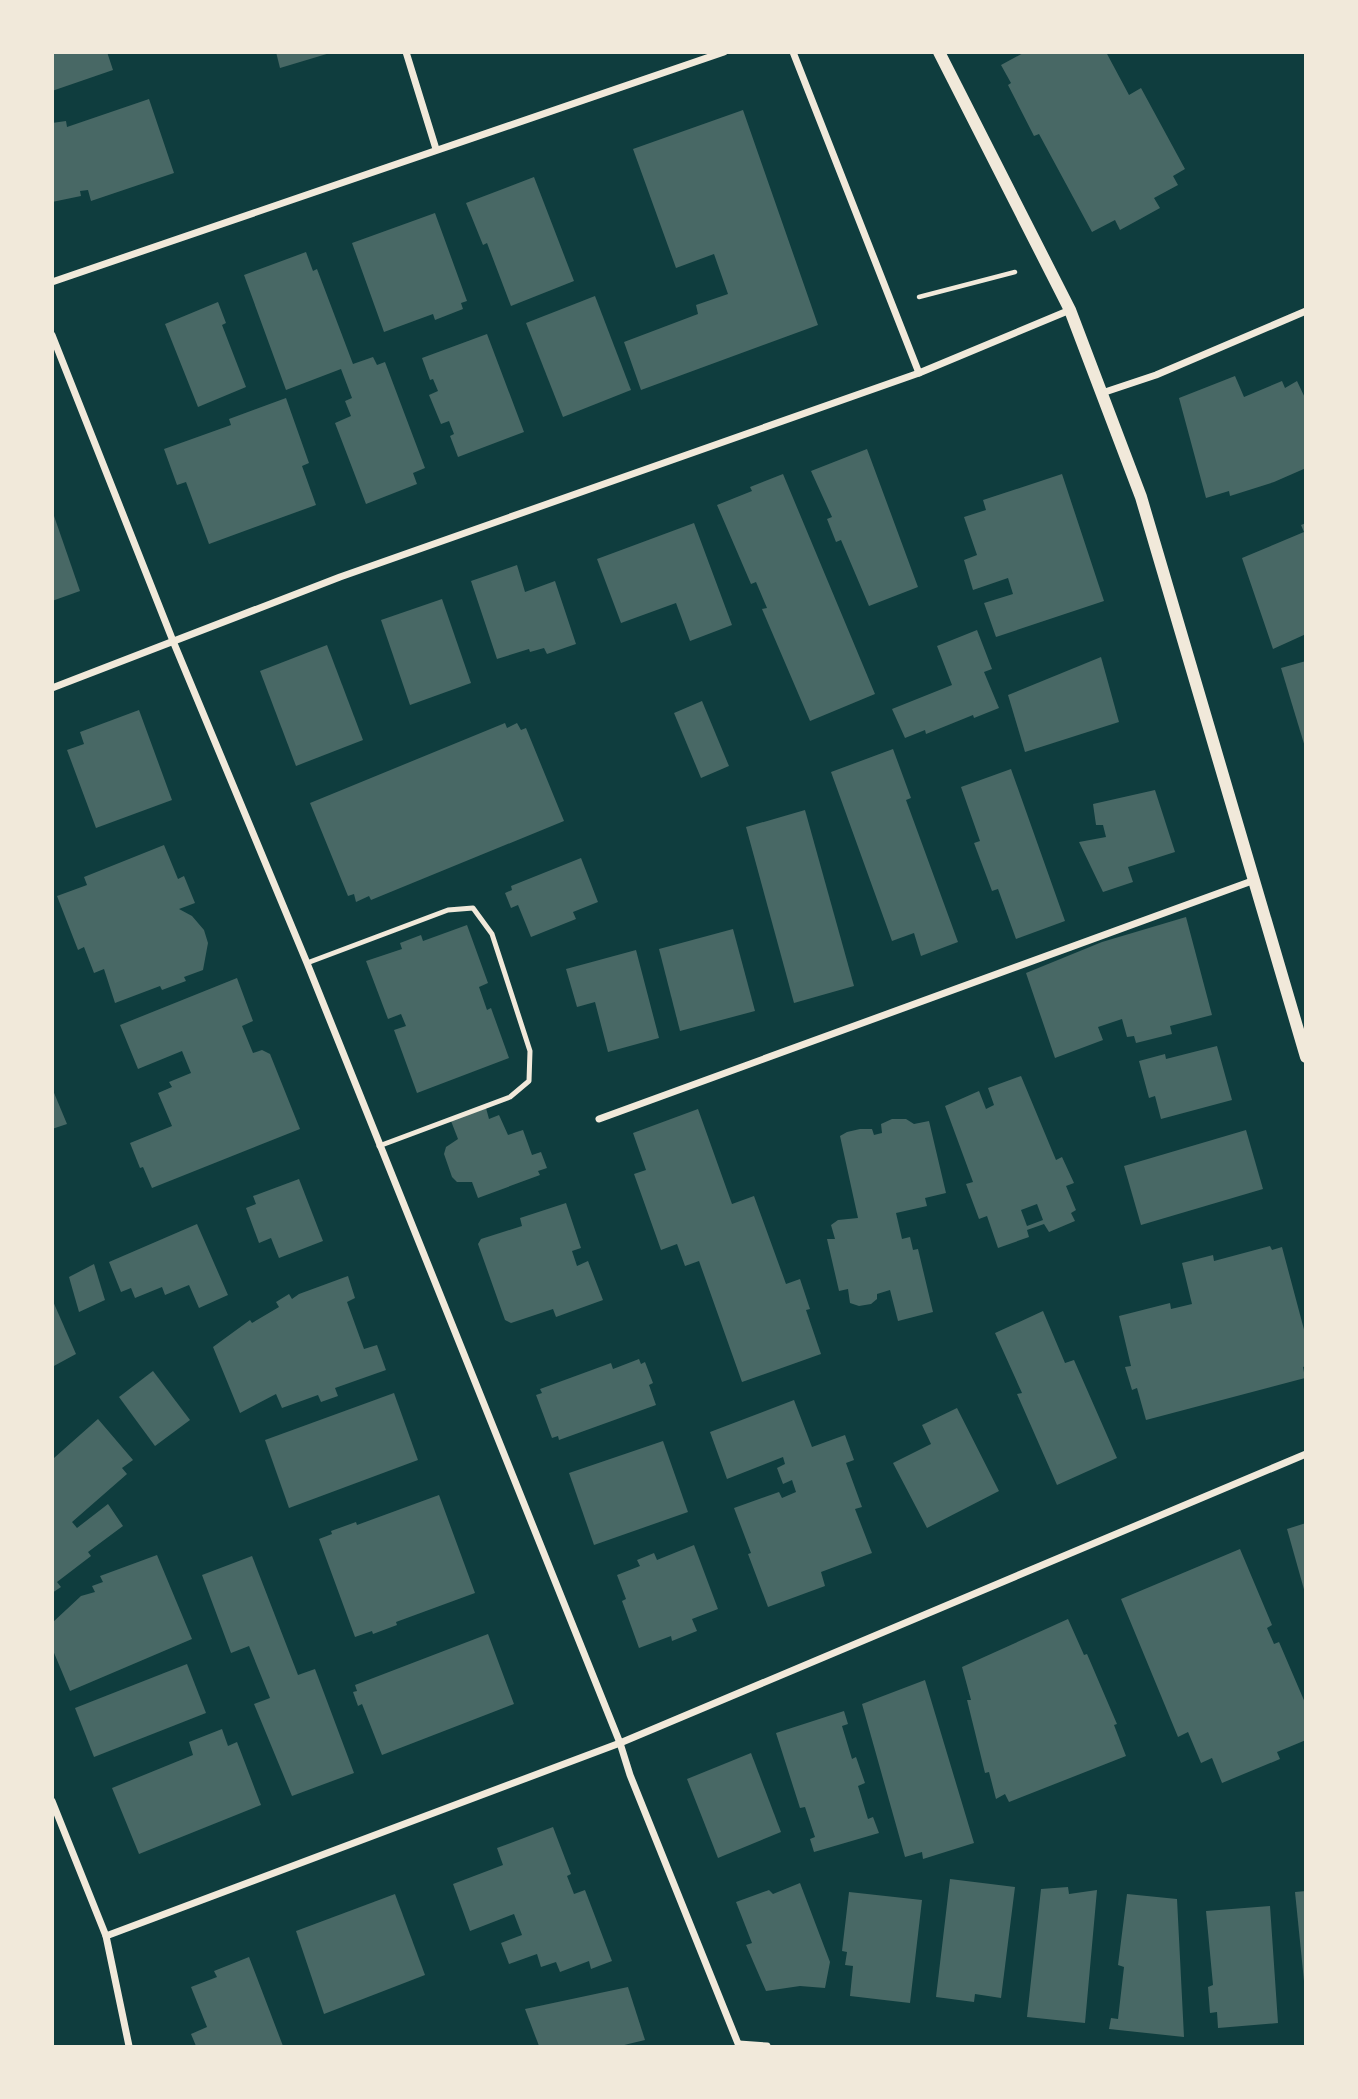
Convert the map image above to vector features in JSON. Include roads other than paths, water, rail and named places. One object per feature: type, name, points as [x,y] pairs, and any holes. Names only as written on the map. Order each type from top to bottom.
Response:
[{"type":"street","points":[[406,52],[436,149]]},
{"type":"street","points":[[52,282],[724,52]]},
{"type":"street","points":[[793,52],[919,373]]},
{"type":"street","points":[[939,52],[1070,310],[1141,497],[1306,1057]]},
{"type":"street","points":[[52,688],[354,572],[919,373],[1070,310]]},
{"type":"street","points":[[1102,393],[1156,375],[1306,311]]},
{"type":"street","points":[[52,335],[173,641],[307,963],[739,2045],[767,2046]]},
{"type":"street","points":[[599,1119],[1252,881]]},
{"type":"street","points":[[106,1936],[620,1743],[1306,1454]]},
{"type":"street","points":[[52,1801],[106,1936],[129,2046]]},
{"type":"lane","points":[[307,963],[448,910],[473,908],[492,934],[530,1051],[529,1081],[510,1097],[379,1146]]}]
